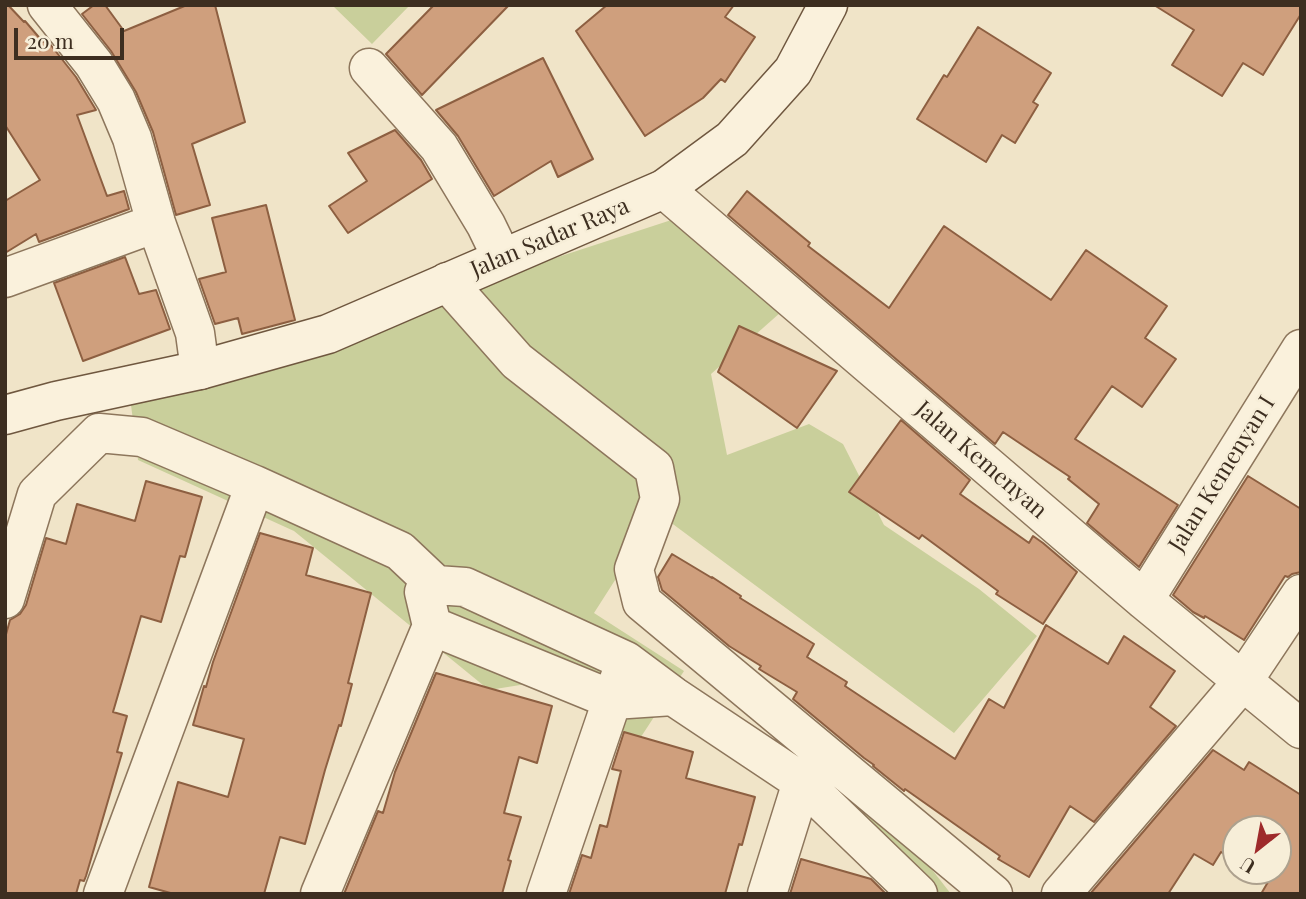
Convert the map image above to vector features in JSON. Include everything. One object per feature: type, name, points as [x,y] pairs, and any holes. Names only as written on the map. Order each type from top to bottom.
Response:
[{"type":"street","points":[[47,5],[94,64],[116,100],[132,138],[156,223],[195,333],[200,370]]},
{"type":"street","name":"Jalan Sadar Raya","points":[[5,415],[56,401],[200,370],[328,334],[664,189],[732,139],[785,81],[828,5]]},
{"type":"street","points":[[369,68],[439,147],[486,225],[502,258]]},
{"type":"street","name":"Jalan Kemenyan","points":[[664,189],[1144,600],[1301,729]]},
{"type":"street","points":[[5,278],[156,223]]},
{"type":"street","points":[[447,282],[517,361],[654,468],[660,499],[634,569],[642,602],[993,894]]},
{"type":"street","name":"Jalan Kemenyan I","points":[[1144,600],[1301,349]]},
{"type":"street","points":[[56,401],[99,433],[142,437],[400,551],[436,585]]},
{"type":"street","points":[[5,599],[37,494],[99,433]]},
{"type":"street","points":[[103,894],[255,485]]},
{"type":"street","points":[[320,894],[432,626],[424,592],[436,585],[465,587],[626,661],[802,782],[918,894]]},
{"type":"street","points":[[1061,894],[1244,681],[1301,594]]},
{"type":"street","points":[[432,626],[613,700],[674,696]]},
{"type":"street","points":[[547,894],[626,661]]},
{"type":"street","points":[[767,894],[802,782]]},
{"type":"green space","points":[[332,5],[410,5],[372,44]]},
{"type":"green space","points":[[705,209],[798,297],[711,374],[727,455],[809,424],[843,444],[884,525],[979,589],[1037,636],[954,733],[658,513],[594,613],[684,671],[637,743],[539,682],[489,690],[294,531],[138,460],[130,397]]},
{"type":"green space","points":[[838,788],[923,858],[951,894],[912,894],[809,794]]},
{"type":"building","points":[[5,5],[25,21],[43,42],[46,39],[76,77],[96,110],[77,115],[107,196],[124,191],[129,209],[39,242],[36,234],[5,253],[5,201],[40,180],[5,125]]},
{"type":"building","points":[[94,5],[105,5],[124,31],[187,5],[215,5],[245,122],[192,144],[210,205],[176,215],[153,132],[136,92],[111,51],[82,14]]},
{"type":"building","points":[[434,5],[509,5],[422,95],[386,54]]},
{"type":"building","points":[[607,5],[734,5],[725,17],[755,37],[725,82],[721,79],[703,98],[645,136],[576,31]]},
{"type":"building","points":[[1154,5],[1301,5],[1301,14],[1263,75],[1243,63],[1222,96],[1172,65],[1194,30]]},
{"type":"building","points":[[978,27],[1051,73],[1033,102],[1038,105],[1015,143],[1002,135],[986,162],[917,119]]},
{"type":"building","points":[[543,58],[593,159],[558,177],[551,161],[494,196],[458,136],[436,110]]},
{"type":"building","points":[[395,130],[421,160],[432,179],[348,233],[329,206],[367,181],[348,153]]},
{"type":"building","points":[[747,191],[810,243],[808,246],[889,308],[944,226],[1051,300],[1086,250],[1167,306],[1145,338],[1176,359],[1142,407],[1112,386],[1075,439],[1178,505],[1139,567],[1087,523],[1099,504],[1068,479],[1070,477],[1003,432],[995,444],[728,215]]},
{"type":"building","points":[[266,205],[295,320],[242,334],[238,318],[215,324],[199,279],[226,272],[212,218]]},
{"type":"building","points":[[125,257],[139,294],[156,290],[170,329],[83,361],[54,283]]},
{"type":"building","points":[[739,326],[837,371],[797,428],[718,372]]},
{"type":"building","points":[[901,420],[970,480],[960,494],[1029,543],[1033,536],[1077,572],[1043,624],[996,594],[998,591],[922,535],[919,539],[849,492]]},
{"type":"building","points":[[1248,476],[1301,509],[1301,572],[1285,576],[1244,640],[1205,616],[1204,618],[1193,612],[1173,595]]},
{"type":"building","points":[[146,481],[202,497],[185,557],[180,556],[161,622],[141,616],[113,712],[127,716],[117,752],[122,753],[86,876],[84,881],[80,880],[76,894],[5,894],[5,638],[10,620],[20,614],[26,605],[46,538],[66,544],[77,504],[135,521]]},
{"type":"building","points":[[260,533],[313,548],[306,575],[371,593],[348,683],[352,684],[305,844],[280,837],[264,894],[174,894],[149,887],[178,782],[228,797],[244,739],[193,725],[204,686],[206,687]]},
{"type":"building","points":[[672,554],[814,644],[807,657],[847,682],[845,686],[955,759],[989,699],[1004,708],[1046,625],[1108,664],[1124,636],[1175,671],[1150,707],[1176,726],[1094,822],[1070,806],[1029,877],[998,859],[1000,856],[905,789],[904,791],[793,699],[797,692],[759,669],[761,666],[729,646],[662,590],[658,577]]},
{"type":"building","points":[[436,673],[552,706],[537,763],[519,757],[504,813],[521,817],[508,860],[511,861],[502,894],[344,894],[378,811],[383,813],[395,772]]},
{"type":"building","points":[[624,732],[693,752],[686,778],[755,797],[725,894],[569,894],[582,855],[591,858],[600,825],[607,827],[621,771],[612,769]]},
{"type":"building","points":[[1213,750],[1244,770],[1249,762],[1301,795],[1301,894],[1261,894],[1266,885],[1292,885],[1292,815],[1222,815],[1222,853],[1213,865],[1194,854],[1168,894],[1090,894]]},
{"type":"building","points":[[801,859],[871,879],[886,894],[790,894]]}]
